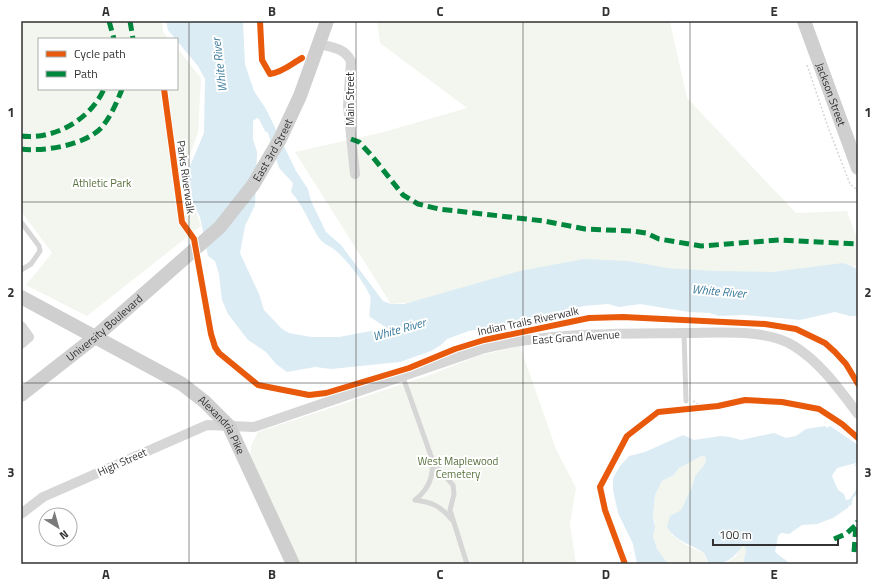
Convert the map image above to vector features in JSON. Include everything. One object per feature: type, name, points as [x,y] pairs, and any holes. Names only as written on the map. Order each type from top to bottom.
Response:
[{"type":"main road","name":"East 3rd Street","points":[[186,259],[220,228],[253,185],[280,139],[300,96],[327,21]]},
{"type":"main road","name":"Jackson Street","points":[[804,21],[858,168]]},
{"type":"main road","name":"University Boulevard","points":[[21,395],[95,337],[186,259]]},
{"type":"main road","name":"Alexandria Pike","points":[[21,297],[182,384],[205,402],[229,426],[293,564]]},
{"type":"street","name":"Main Street","points":[[319,44],[338,48],[347,54],[351,61],[348,106],[354,174]]},
{"type":"street","points":[[21,326],[29,337],[22,344]]},
{"type":"street","name":"East Grand Avenue","points":[[229,426],[254,426],[403,377],[482,349],[511,342],[549,337],[601,334],[758,334],[793,345],[814,361],[834,383],[858,414]]},
{"type":"street","name":"High Street","points":[[21,514],[43,498],[207,425],[229,426]]},
{"type":"lane","points":[[21,222],[39,246],[40,251],[30,264],[21,270]]},
{"type":"lane","points":[[684,333],[686,401]]},
{"type":"lane","points":[[403,377],[433,465],[430,480],[422,494],[415,500],[429,502],[444,510],[452,520]]},
{"type":"lane","points":[[430,456],[437,467],[453,485],[454,494],[450,510],[467,564]]},
{"type":"path","points":[[806,62],[828,127],[850,184],[856,189],[858,194]]},
{"type":"path","points":[[686,401],[695,401],[703,408]]},
{"type":"path","points":[[688,408],[703,408],[711,406]]},
{"type":"green space","name":"Athletic Park","points":[[21,21],[162,21],[163,32],[168,38],[38,38],[38,90],[178,90],[178,49],[201,78],[198,133],[183,173],[201,226],[87,316],[26,285],[52,253],[21,211]]},
{"type":"green space","points":[[377,21],[672,21],[670,22],[687,98],[796,213],[847,211],[858,241],[858,266],[391,304],[295,152],[380,133],[467,108],[380,43]]},
{"type":"green space","name":"West Maplewood Cemetery","points":[[520,346],[556,449],[576,488],[570,524],[576,564],[297,564],[250,458],[251,446],[258,432],[427,376],[478,356]]},
{"type":"green space","points":[[698,456],[706,457],[705,464],[695,476],[692,487],[681,510],[670,516],[672,535],[686,545],[705,554],[709,564],[668,564],[657,549],[653,536],[655,522],[653,517],[655,495],[662,481],[674,475],[679,468]]},
{"type":"green space","points":[[744,544],[746,551],[743,564],[725,564],[735,557]]},
{"type":"water","name":"White River","points":[[166,21],[243,21],[245,64],[254,91],[266,109],[296,171],[308,189],[311,201],[326,232],[341,245],[383,301],[391,304],[404,304],[520,271],[584,259],[628,261],[667,268],[713,271],[772,272],[843,263],[858,269],[858,316],[850,316],[835,312],[800,320],[744,315],[719,316],[709,313],[689,312],[640,304],[619,307],[608,304],[583,306],[553,316],[535,316],[507,325],[469,331],[447,339],[431,351],[400,362],[331,369],[315,367],[287,372],[276,364],[266,352],[248,340],[228,314],[222,300],[219,274],[215,261],[208,256],[200,217],[192,201],[187,173],[204,133],[205,79],[198,66],[178,42],[178,38],[175,38],[168,30]],"holes":[[[257,118],[259,119],[265,131],[268,133],[279,168],[293,183],[291,192],[299,203],[315,232],[321,240],[335,250],[355,272],[370,296],[370,317],[387,328],[339,337],[311,337],[289,333],[282,329],[264,310],[259,294],[240,253],[245,226],[255,205],[257,152],[253,139],[253,121]]]},
{"type":"water","points":[[825,426],[827,428],[830,426],[858,445],[858,464],[854,467],[856,463],[837,468],[832,476],[838,490],[844,494],[846,500],[850,499],[858,487],[858,493],[853,498],[851,506],[848,505],[849,507],[833,518],[817,524],[802,525],[789,534],[781,533],[778,536],[775,552],[788,562],[787,564],[743,564],[746,551],[744,545],[729,560],[721,563],[709,564],[705,554],[675,536],[667,527],[670,516],[681,510],[692,487],[695,476],[705,464],[706,457],[701,456],[679,468],[674,475],[662,481],[655,495],[653,517],[655,527],[653,536],[657,549],[668,564],[637,564],[633,544],[618,513],[613,490],[613,478],[620,466],[629,456],[645,452],[683,435],[694,440],[720,436],[741,440],[774,433],[786,438],[796,436],[806,429]]},
{"type":"marked path","points":[[109,21],[114,38]]},
{"type":"marked path","points":[[130,21],[133,38]]},
{"type":"marked path","points":[[21,136],[46,135],[70,126],[90,110],[103,90]]},
{"type":"marked path","points":[[21,149],[30,150],[64,146],[75,143],[95,133],[102,127],[108,118],[122,90]]},
{"type":"marked path","points":[[351,139],[359,142],[403,195],[418,204],[439,209],[544,221],[585,229],[632,231],[646,233],[659,239],[701,246],[779,240],[858,244]]},
{"type":"marked path","points":[[854,552],[856,525],[858,521]]},
{"type":"marked path","points":[[834,539],[846,534],[856,525]]},
{"type":"cycle path","points":[[260,21],[262,60],[270,74],[283,70],[302,58]]},
{"type":"cycle path","name":"Parks Riverwalk","points":[[164,90],[182,222],[194,239],[211,334],[215,347],[219,353],[258,385],[309,395],[326,393],[409,368],[455,349],[484,340],[589,318],[623,317],[765,324],[796,329],[825,343],[846,364],[858,384]]},
{"type":"cycle path","points":[[625,564],[605,510],[600,487],[627,436],[658,412],[718,406],[745,400],[782,402],[819,409],[842,424],[858,438]]}]
